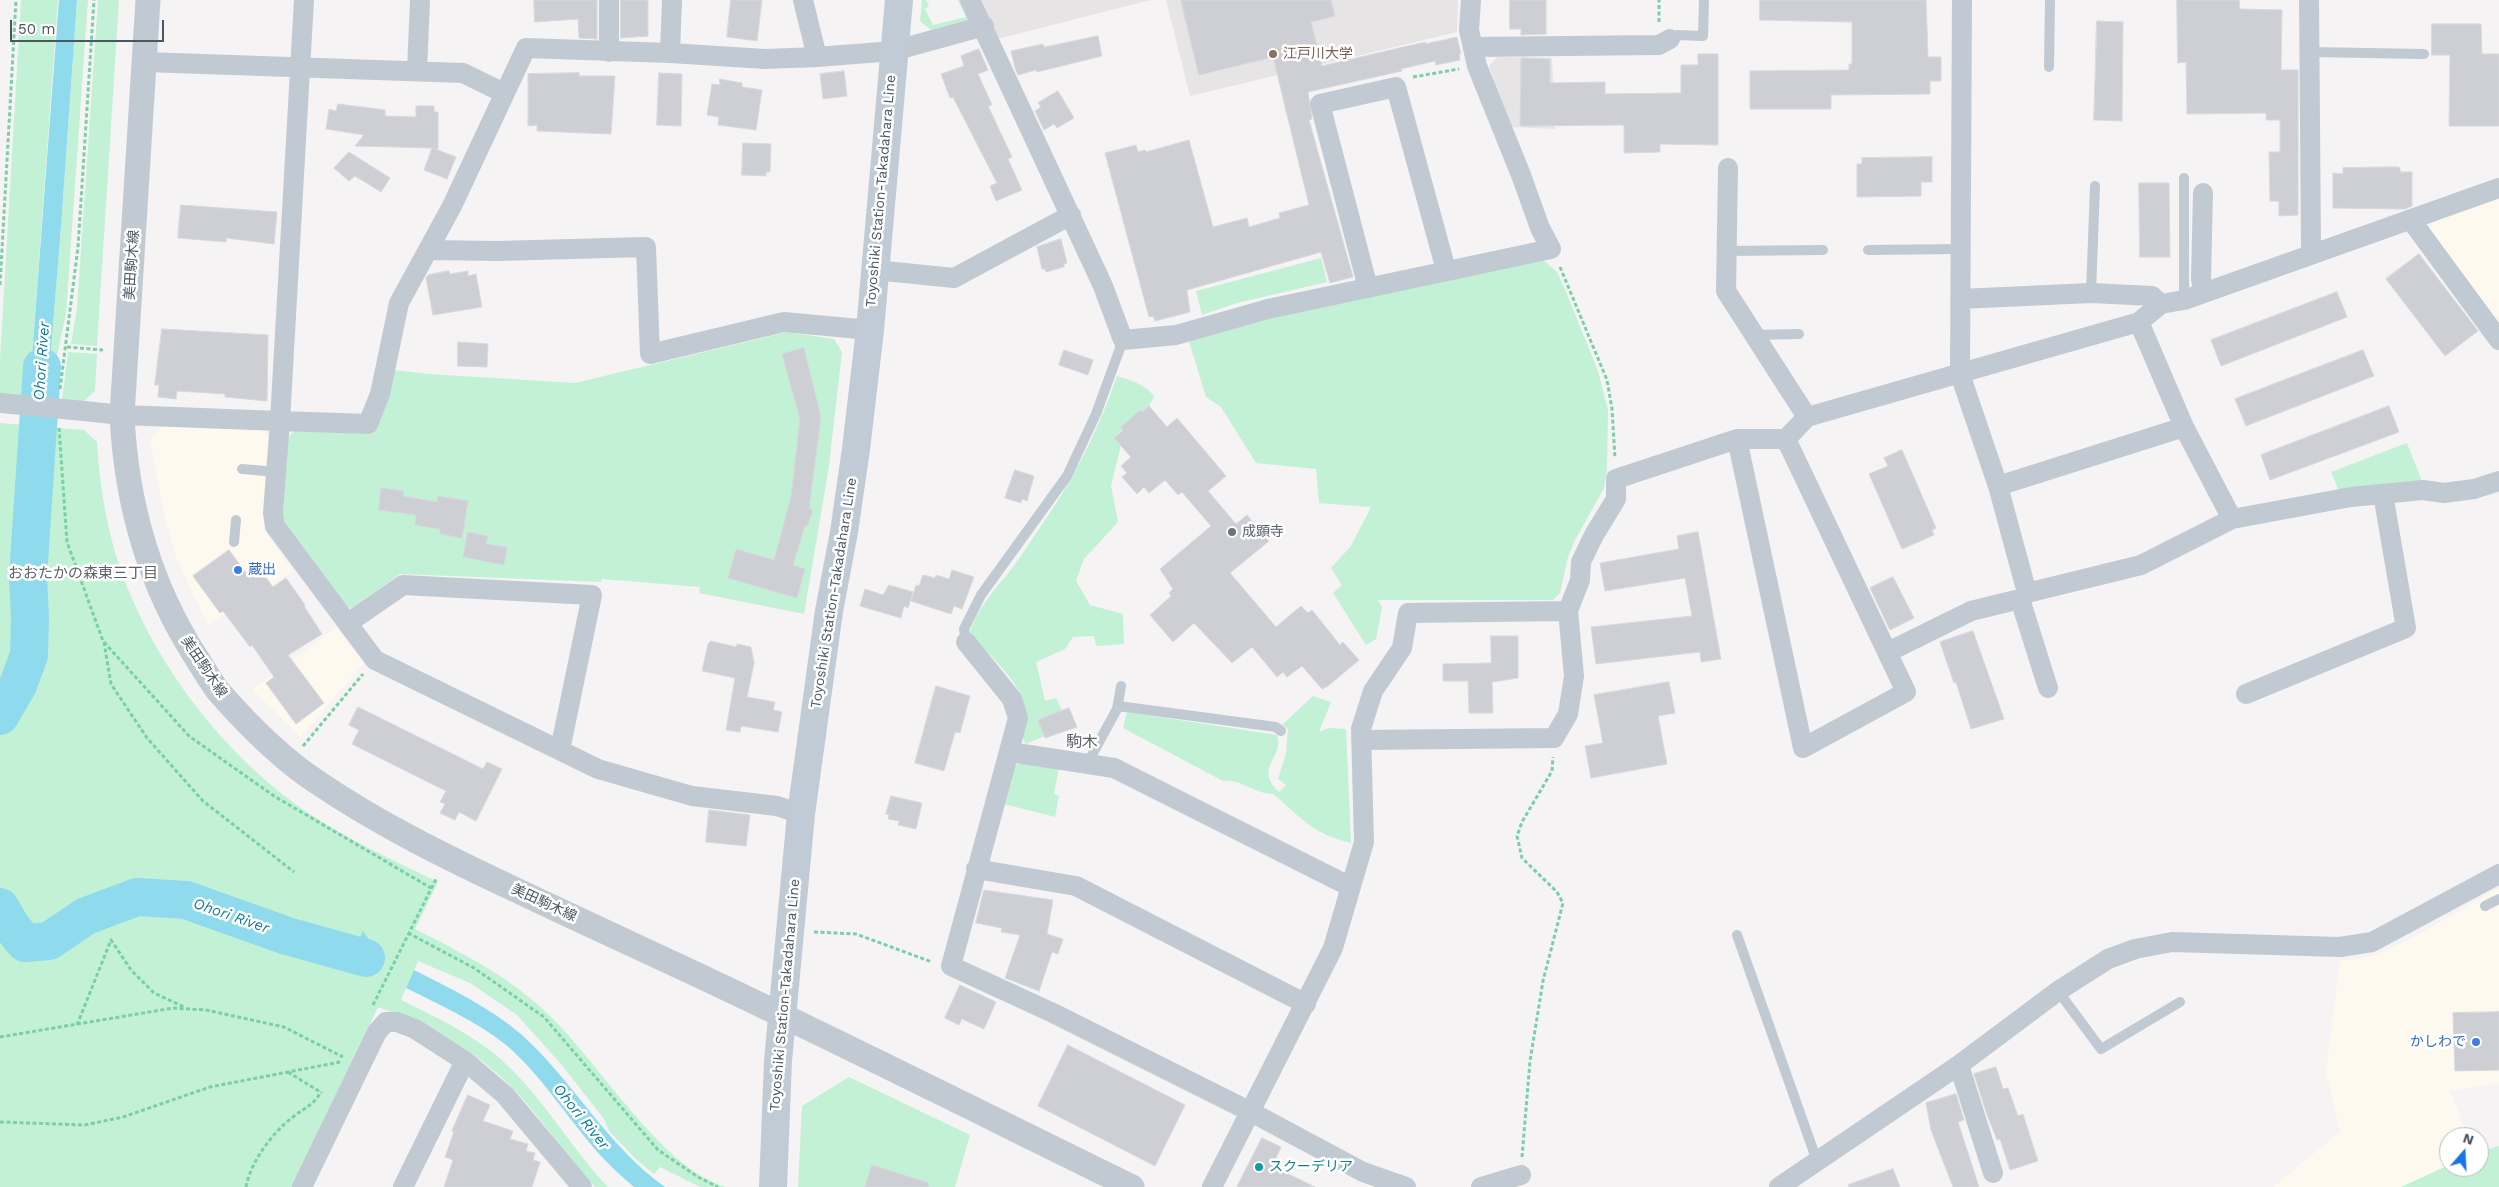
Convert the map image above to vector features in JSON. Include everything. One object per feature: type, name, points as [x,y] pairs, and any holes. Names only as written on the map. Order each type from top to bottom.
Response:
[{"type":"main road","name":"Toyoshiki Station-Takadahara Line","points":[[773,1187],[782,1015],[800,814],[829,611],[844,532],[870,330],[893,51],[899,0]]},
{"type":"street","name":"美田駒木線","points":[[148,0],[122,415],[127,476],[140,535],[171,614],[215,687],[278,752],[315,781],[447,858],[782,1015],[1132,1187]]},
{"type":"street","points":[[304,0],[277,472],[273,513],[275,526],[375,660],[598,769],[692,796],[777,806],[800,814]]},
{"type":"street","points":[[417,71],[420,0]]},
{"type":"street","points":[[609,0],[609,52]]},
{"type":"street","points":[[670,53],[672,0]]},
{"type":"street","points":[[803,0],[817,57]]},
{"type":"street","points":[[970,0],[984,26],[1103,286],[1123,340],[1176,335],[1268,308],[1551,248],[1540,228],[1475,57],[1469,30],[1471,0]]},
{"type":"street","points":[[1962,0],[1960,374],[1998,486],[2023,596],[2048,688]]},
{"type":"street","points":[[2309,0],[2311,244],[2315,252]]},
{"type":"street","points":[[0,403],[122,415],[368,424],[380,394],[399,303],[452,206],[526,48],[670,53],[765,59],[817,57],[893,51],[984,26]]},
{"type":"street","points":[[1475,57],[1659,45],[1670,39]]},
{"type":"street","points":[[144,62],[462,73],[504,93]]},
{"type":"street","points":[[1368,288],[1320,104],[1396,87],[1446,270]]},
{"type":"street","points":[[1728,168],[1726,291],[1807,417]]},
{"type":"street","points":[[1360,740],[1554,738],[1568,714],[1574,676],[1568,611],[1580,580],[1582,562],[1594,535],[1616,499],[1616,479],[1736,439],[1786,439],[1807,417],[2139,322],[2161,304],[2184,300],[2499,188]]},
{"type":"street","points":[[2203,192],[2201,278],[2204,292]]},
{"type":"street","points":[[875,270],[954,278],[1071,215]]},
{"type":"street","points":[[2411,220],[2499,340]]},
{"type":"street","points":[[428,250],[646,247],[650,354],[784,322],[870,330]]},
{"type":"street","points":[[1960,299],[2091,292],[2152,296],[2161,304]]},
{"type":"street","points":[[2139,322],[2184,427],[2232,519]]},
{"type":"street","points":[[1998,486],[2184,427]]},
{"type":"street","points":[[1736,439],[1803,748],[1906,692],[1786,439]]},
{"type":"street","points":[[1888,652],[1971,611],[2141,565],[2232,519],[2352,497],[2423,490],[2444,493],[2474,489],[2499,481]]},
{"type":"street","points":[[2246,694],[2406,628],[2384,494]]},
{"type":"street","points":[[348,623],[403,586],[592,595],[560,750]]},
{"type":"street","points":[[1212,1187],[1333,948],[1364,842],[1361,729],[1373,691],[1402,648],[1408,612],[1568,611]]},
{"type":"street","points":[[966,642],[1012,699],[1018,718],[951,966],[1053,1013],[1251,1112],[1364,1172],[1406,1187]]},
{"type":"street","points":[[1010,752],[1114,768],[1351,887]]},
{"type":"street","points":[[976,869],[1076,886],[1306,1004]]},
{"type":"street","points":[[1779,1187],[1958,1065],[2058,991],[2108,960],[2134,949],[2172,942],[2340,947],[2372,942],[2499,874]]},
{"type":"street","points":[[302,1187],[377,1032],[386,1022],[397,1022],[415,1030],[465,1061],[505,1095],[582,1187]]},
{"type":"street","points":[[403,1187],[465,1061]]},
{"type":"street","points":[[1958,1065],[1993,1172]]},
{"type":"street","points":[[1481,1187],[1521,1175]]},
{"type":"lane","points":[[1670,39],[1677,35],[1703,36],[1704,0]]},
{"type":"lane","points":[[2049,67],[2050,0]]},
{"type":"lane","points":[[2310,52],[2424,54]]},
{"type":"lane","points":[[2184,178],[2184,300]]},
{"type":"lane","points":[[2091,292],[2095,186]]},
{"type":"lane","points":[[1868,250],[1960,249]]},
{"type":"lane","points":[[1727,251],[1822,250]]},
{"type":"lane","points":[[1753,335],[1798,334]]},
{"type":"lane","points":[[966,642],[964,630],[981,595],[1067,476],[1096,414],[1123,340]]},
{"type":"lane","points":[[242,469],[277,472]]},
{"type":"lane","points":[[234,542],[236,520]]},
{"type":"lane","points":[[1087,764],[1118,706],[1121,686]]},
{"type":"lane","points":[[1118,706],[1276,728],[1281,731]]},
{"type":"lane","points":[[2485,906],[2499,899]]},
{"type":"lane","points":[[1738,935],[1816,1161]]},
{"type":"lane","points":[[2058,991],[2101,1049],[2180,1002]]},
{"type":"path","points":[[0,285],[16,0]]},
{"type":"path","points":[[60,388],[67,347],[78,247],[94,0]]},
{"type":"path","points":[[1396,87],[1405,78],[1475,57]]},
{"type":"path","points":[[1551,248],[1568,284],[1607,380],[1612,408],[1616,479]]},
{"type":"path","points":[[67,347],[104,350]]},
{"type":"path","points":[[104,641],[111,684],[147,738],[203,801],[294,872]]},
{"type":"path","points":[[302,746],[375,660]]},
{"type":"path","points":[[1521,1175],[1530,1061],[1543,981],[1563,903],[1557,892],[1522,858],[1517,836],[1522,822],[1552,771],[1554,738]]},
{"type":"path","points":[[372,1009],[437,877]]},
{"type":"path","points":[[808,932],[856,934],[944,967],[951,966]]},
{"type":"path","points":[[408,933],[474,968],[544,1017],[658,1150],[698,1177],[718,1187]]},
{"type":"path","points":[[76,1025],[111,940],[131,970],[154,993],[187,1009]]},
{"type":"path","points":[[0,1036],[173,1008],[206,1010],[284,1027],[327,1047],[348,1060],[210,1087],[123,1117],[85,1125],[0,1122]]},
{"type":"path","points":[[246,1187],[248,1177],[274,1135],[293,1116],[314,1104],[321,1092],[288,1072]]},
{"type":"shaded area","points":[[977,0],[1151,0],[997,39]]},
{"type":"shaded area","name":"江戸川大学","points":[[1166,0],[1458,0],[1457,32],[1190,96]]},
{"type":"shaded area","points":[[1497,57],[1552,58],[1555,129],[1512,127],[1489,79],[1493,78],[1489,66]]},
{"type":"shaded area","points":[[2499,195],[2499,321],[2429,231],[2432,221]]},
{"type":"shaded area","points":[[163,426],[263,430],[269,437],[264,530],[293,571],[208,625],[175,555],[163,509],[150,439]]},
{"type":"shaded area","points":[[336,627],[364,663],[301,737],[253,690]]},
{"type":"shaded area","points":[[2499,888],[2499,1083],[2450,1091],[2464,1127],[2439,1127],[2439,1170],[2401,1187],[2273,1187],[2340,1132],[2326,1071],[2340,960],[2354,960],[2380,953],[2416,936]]},
{"type":"green space","points":[[21,0],[58,0],[29,397],[0,394],[0,359]]},
{"type":"green space","points":[[77,0],[88,0],[66,314],[57,355],[53,399],[47,398]]},
{"type":"green space","points":[[98,0],[119,0],[97,346],[71,344],[77,308]]},
{"type":"green space","points":[[922,0],[926,0],[929,6],[925,9],[933,25],[966,17],[958,0],[961,0],[971,19],[931,30],[920,21]]},
{"type":"green space","points":[[1321,258],[1327,282],[1237,303],[1202,315],[1196,291]]},
{"type":"green space","points":[[1543,260],[1557,272],[1565,289],[1598,371],[1608,410],[1607,469],[1604,488],[1575,540],[1568,557],[1560,593],[1553,600],[1378,600],[1382,607],[1376,639],[1366,645],[1333,593],[1342,585],[1331,568],[1351,546],[1371,507],[1319,503],[1316,469],[1256,463],[1221,407],[1206,397],[1189,341],[1238,322]]},
{"type":"green space","points":[[788,332],[834,339],[842,352],[829,466],[804,614],[699,593],[700,587],[602,579],[601,582],[400,574],[352,608],[343,606],[285,527],[283,515],[288,438],[294,431],[373,434],[389,394],[393,370],[575,383]]},
{"type":"green space","points":[[68,352],[97,354],[95,391],[83,402],[62,400]]},
{"type":"green space","points":[[1117,376],[1143,386],[1154,397],[1149,406],[1142,412],[1140,410],[1121,427],[1123,429],[1114,438],[1121,445],[1111,486],[1118,522],[1084,559],[1076,581],[1090,605],[1123,614],[1124,644],[1096,646],[1094,636],[1073,637],[1065,649],[1036,662],[1045,701],[1056,698],[1062,711],[1039,719],[1044,736],[1026,744],[1020,725],[1022,701],[1019,690],[1003,669],[969,634],[984,603],[1010,571],[1050,513],[1083,457],[1101,418]]},
{"type":"green space","points":[[0,423],[84,430],[97,442],[106,517],[121,571],[143,622],[160,654],[202,714],[252,768],[308,813],[388,858],[438,882],[415,929],[487,968],[536,1003],[570,1037],[656,1138],[679,1160],[702,1177],[726,1187],[700,1187],[660,1167],[654,1174],[637,1160],[609,1131],[604,1119],[561,1064],[517,1015],[470,983],[418,961],[401,1000],[469,1036],[491,1051],[508,1066],[538,1099],[579,1153],[608,1187],[595,1187],[522,1098],[491,1068],[456,1043],[438,1033],[378,1007],[292,1187],[0,1187]]},
{"type":"green space","points":[[2407,443],[2423,484],[2339,491],[2331,472]]},
{"type":"green space","points":[[1313,696],[1331,702],[1319,732],[1329,728],[1346,729],[1351,843],[1317,830],[1273,794],[1260,792],[1235,782],[1223,781],[1123,728],[1127,712],[1277,735],[1277,750],[1271,762],[1269,775],[1279,792],[1286,785],[1278,779],[1286,753],[1288,729],[1282,725]]},
{"type":"green space","points":[[1021,762],[1059,767],[1054,794],[1059,796],[1055,817],[1004,804],[1013,766]]},
{"type":"green space","points":[[849,1077],[970,1135],[955,1187],[798,1187],[802,1106]]},
{"type":"green space","points":[[2499,1146],[2499,1187],[2401,1187],[2439,1170],[2439,1177],[2489,1177],[2489,1149]]},
{"type":"water","points":[[59,0],[77,0],[47,398],[29,397]]},
{"type":"water","points":[[29,425],[47,427],[41,528],[18,554]]},
{"type":"water","points":[[363,931],[374,947],[365,967],[345,969]]},
{"type":"water","points":[[414,970],[484,1007],[522,1035],[541,1053],[626,1153],[644,1171],[665,1187],[634,1187],[593,1147],[546,1087],[506,1045],[470,1021],[406,988]]},
{"type":"building","points":[[534,0],[597,0],[597,39],[579,38],[578,19],[535,22]]},
{"type":"building","points":[[621,0],[648,0],[648,36],[621,38]]},
{"type":"building","points":[[731,0],[762,0],[757,41],[727,37]]},
{"type":"building","points":[[1181,0],[1331,0],[1335,16],[1311,22],[1322,66],[1425,42],[1425,44],[1457,37],[1461,54],[1459,54],[1460,60],[1436,65],[1435,61],[1401,69],[1402,71],[1308,92],[1312,119],[1309,120],[1353,277],[1330,283],[1321,252],[1187,290],[1190,312],[1155,321],[1153,316],[1149,317],[1105,153],[1136,145],[1138,152],[1145,150],[1146,152],[1189,140],[1213,227],[1247,218],[1249,227],[1280,218],[1279,213],[1309,205],[1273,57],[1199,75]]},
{"type":"building","points":[[1510,0],[1546,0],[1546,34],[1521,35],[1521,29],[1510,29]]},
{"type":"building","points":[[1760,0],[1926,0],[1928,57],[1941,57],[1941,81],[1930,81],[1930,94],[1831,95],[1831,109],[1750,109],[1750,71],[1849,70],[1849,64],[1852,64],[1852,22],[1760,20]]},
{"type":"building","points":[[2177,0],[2239,0],[2240,9],[2282,10],[2281,70],[2298,70],[2298,215],[2279,216],[2279,201],[2270,201],[2269,152],[2280,152],[2280,120],[2266,120],[2266,113],[2187,114],[2186,62],[2178,63]]},
{"type":"building","points":[[2097,21],[2123,22],[2122,121],[2094,120]]},
{"type":"building","points":[[2432,24],[2481,24],[2482,54],[2499,54],[2499,126],[2449,126],[2450,55],[2432,55]]},
{"type":"building","points":[[1098,36],[1102,56],[1018,75],[1011,51],[1043,44],[1044,47]]},
{"type":"building","points":[[979,49],[988,70],[978,74],[992,105],[988,106],[1012,157],[1008,159],[1022,190],[996,201],[990,186],[997,183],[953,97],[950,98],[941,74],[964,66],[961,56]]},
{"type":"building","points":[[1698,54],[1718,54],[1718,145],[1660,144],[1660,152],[1624,153],[1624,125],[1520,126],[1521,58],[1550,59],[1550,83],[1605,82],[1605,94],[1681,93],[1681,65],[1698,65]]},
{"type":"building","points":[[844,71],[847,96],[823,99],[820,74]]},
{"type":"building","points":[[579,73],[579,76],[615,76],[611,134],[537,131],[537,125],[528,126],[528,74]]},
{"type":"building","points":[[659,73],[682,74],[681,126],[657,125]]},
{"type":"building","points":[[720,79],[742,83],[742,87],[762,90],[756,130],[718,125],[719,117],[707,115],[712,84],[719,85]]},
{"type":"building","points":[[1058,91],[1074,118],[1057,128],[1054,124],[1044,130],[1035,111],[1041,107],[1038,103]]},
{"type":"building","points":[[338,104],[385,110],[385,116],[416,117],[416,106],[434,106],[434,112],[438,112],[438,149],[433,148],[456,157],[447,179],[424,170],[432,148],[355,146],[364,135],[326,129],[329,109],[336,111]]},
{"type":"building","points":[[743,143],[771,144],[770,172],[766,172],[766,176],[742,175]]},
{"type":"building","points":[[349,152],[390,178],[381,192],[355,176],[349,181],[334,168]]},
{"type":"building","points":[[1932,157],[1932,182],[1921,182],[1921,196],[1857,197],[1857,164],[1862,164],[1862,158]]},
{"type":"building","points":[[2399,167],[2401,172],[2412,172],[2412,206],[2405,209],[2333,208],[2333,173],[2343,174],[2343,168]]},
{"type":"building","points":[[2139,183],[2169,183],[2170,257],[2140,257]]},
{"type":"building","points":[[181,205],[277,212],[274,244],[226,238],[226,242],[178,238]]},
{"type":"building","points":[[1061,239],[1067,263],[1064,264],[1064,267],[1046,272],[1045,269],[1042,269],[1037,247]]},
{"type":"building","points":[[2419,254],[2478,331],[2445,356],[2386,279]]},
{"type":"building","points":[[449,271],[450,274],[468,271],[468,276],[476,274],[482,307],[433,315],[426,278],[428,275]]},
{"type":"building","points":[[2337,292],[2347,317],[2221,366],[2211,340]]},
{"type":"building","points":[[162,329],[268,335],[267,401],[225,397],[225,394],[177,391],[176,399],[158,397],[159,385],[155,385]]},
{"type":"building","points":[[458,342],[488,344],[487,367],[458,366]]},
{"type":"building","points":[[804,348],[821,417],[809,508],[813,510],[807,527],[805,526],[793,565],[805,569],[797,598],[728,578],[736,549],[774,560],[791,497],[800,419],[782,354]]},
{"type":"building","points":[[1064,350],[1093,360],[1088,375],[1059,365]]},
{"type":"building","points":[[2363,350],[2374,376],[2246,426],[2235,399]]},
{"type":"building","points":[[1149,406],[1167,427],[1177,418],[1226,476],[1208,491],[1236,524],[1247,515],[1269,541],[1230,573],[1276,627],[1301,606],[1308,613],[1312,610],[1340,645],[1343,642],[1359,660],[1328,686],[1322,689],[1302,666],[1287,677],[1283,672],[1277,677],[1252,647],[1232,663],[1194,623],[1173,642],[1150,615],[1171,596],[1169,593],[1173,589],[1160,569],[1211,526],[1182,492],[1178,495],[1165,480],[1149,493],[1144,487],[1137,494],[1122,477],[1127,473],[1121,466],[1131,457],[1114,438],[1123,430],[1121,427],[1140,410],[1142,412]]},
{"type":"building","points":[[2389,406],[2399,432],[2270,480],[2261,455]]},
{"type":"building","points":[[1902,450],[1936,528],[1932,530],[1934,535],[1902,549],[1869,474],[1888,466],[1884,458]]},
{"type":"building","points":[[1015,470],[1034,476],[1027,501],[1022,499],[1021,503],[1005,498]]},
{"type":"building","points":[[381,488],[404,491],[403,496],[437,502],[438,496],[468,501],[462,538],[440,534],[440,529],[415,525],[416,515],[379,510]]},
{"type":"building","points":[[468,532],[488,536],[486,544],[507,547],[504,565],[463,557]]},
{"type":"building","points":[[1698,532],[1721,659],[1701,662],[1700,652],[1596,664],[1591,627],[1692,616],[1685,578],[1605,591],[1600,563],[1679,549],[1677,536]]},
{"type":"building","points":[[229,550],[246,573],[257,566],[273,587],[286,578],[322,634],[288,655],[324,703],[296,724],[266,683],[274,677],[252,645],[250,647],[223,611],[220,613],[193,576]]},
{"type":"building","points":[[952,570],[974,577],[962,609],[954,606],[951,614],[911,601],[916,585],[919,586],[923,575],[935,578],[936,575],[949,579]]},
{"type":"building","points":[[1893,577],[1914,618],[1890,630],[1870,588]]},
{"type":"building","points":[[889,585],[913,592],[908,608],[904,606],[901,618],[860,606],[865,589],[883,595]]},
{"type":"building","points":[[1973,631],[2004,719],[1971,729],[1956,682],[1954,683],[1940,642]]},
{"type":"building","points":[[1491,636],[1518,636],[1518,678],[1492,682],[1493,713],[1469,713],[1468,681],[1443,681],[1443,664],[1491,663]]},
{"type":"building","points":[[711,641],[736,647],[737,644],[751,647],[754,663],[747,697],[775,702],[773,710],[782,712],[778,732],[741,726],[740,732],[726,730],[735,678],[702,671],[708,644]]},
{"type":"building","points":[[1669,682],[1675,713],[1658,716],[1667,764],[1591,778],[1585,746],[1603,743],[1594,695]]},
{"type":"building","points":[[936,686],[970,696],[960,733],[955,732],[944,771],[915,763]]},
{"type":"building","points":[[358,707],[483,769],[487,762],[502,769],[476,821],[459,812],[455,820],[440,813],[445,804],[440,802],[446,791],[352,744],[359,730],[349,725]]},
{"type":"building","points":[[1069,708],[1077,727],[1045,738],[1038,720]]},
{"type":"building","points":[[891,796],[922,803],[916,829],[898,825],[899,821],[888,819],[889,815],[886,814]]},
{"type":"building","points":[[709,810],[750,815],[746,846],[706,842]]},
{"type":"building","points":[[984,890],[1053,900],[1047,934],[1063,939],[1058,954],[1052,952],[1039,991],[1005,978],[1020,935],[1001,932],[1002,928],[976,923]]},
{"type":"building","points":[[960,985],[996,1002],[984,1029],[962,1019],[959,1025],[945,1018]]},
{"type":"building","name":"かしわで","points":[[2499,1012],[2499,1070],[2455,1071],[2453,1013]]},
{"type":"building","points":[[1068,1045],[1185,1105],[1155,1166],[1038,1106]]},
{"type":"building","points":[[1996,1067],[2003,1089],[2008,1088],[2018,1116],[2023,1114],[2038,1161],[2010,1170],[2000,1139],[1997,1140],[1986,1112],[1974,1074]]},
{"type":"building","points":[[1956,1094],[1964,1120],[1958,1122],[1979,1187],[1953,1187],[1931,1130],[1926,1103]]},
{"type":"building","points":[[468,1095],[490,1105],[483,1121],[513,1131],[510,1139],[528,1144],[526,1151],[535,1153],[533,1160],[540,1162],[532,1187],[444,1187],[453,1160],[445,1157],[454,1132],[452,1131]]},
{"type":"building","name":"スクーデリア","points":[[1262,1138],[1281,1147],[1272,1166],[1315,1187],[1237,1187]]},
{"type":"building","points":[[872,1165],[929,1183],[928,1187],[865,1187]]},
{"type":"building","points":[[1893,1169],[1900,1187],[1849,1187],[1848,1185]]},
{"type":"waterway","name":"Ohori River","points":[[0,716],[18,685],[29,655],[28,576],[42,367]]},
{"type":"waterway","name":"Ohori River","points":[[0,907],[11,926],[25,943],[49,941],[86,916],[137,897],[186,900],[287,936],[366,958]]},
{"type":"place","name":"江戸川大学","points":[[1273,54]]},
{"type":"place","name":"成顕寺","points":[[1232,532]]},
{"type":"place","name":"蔵出","points":[[238,570]]},
{"type":"place","name":"かしわで","points":[[2476,1042]]},
{"type":"place","name":"スクーデリア","points":[[1259,1167]]},
{"type":"district","name":"おおたかの森東三丁目","points":[[83,574]]},
{"type":"district","name":"駒木","points":[[1082,742]]}]
